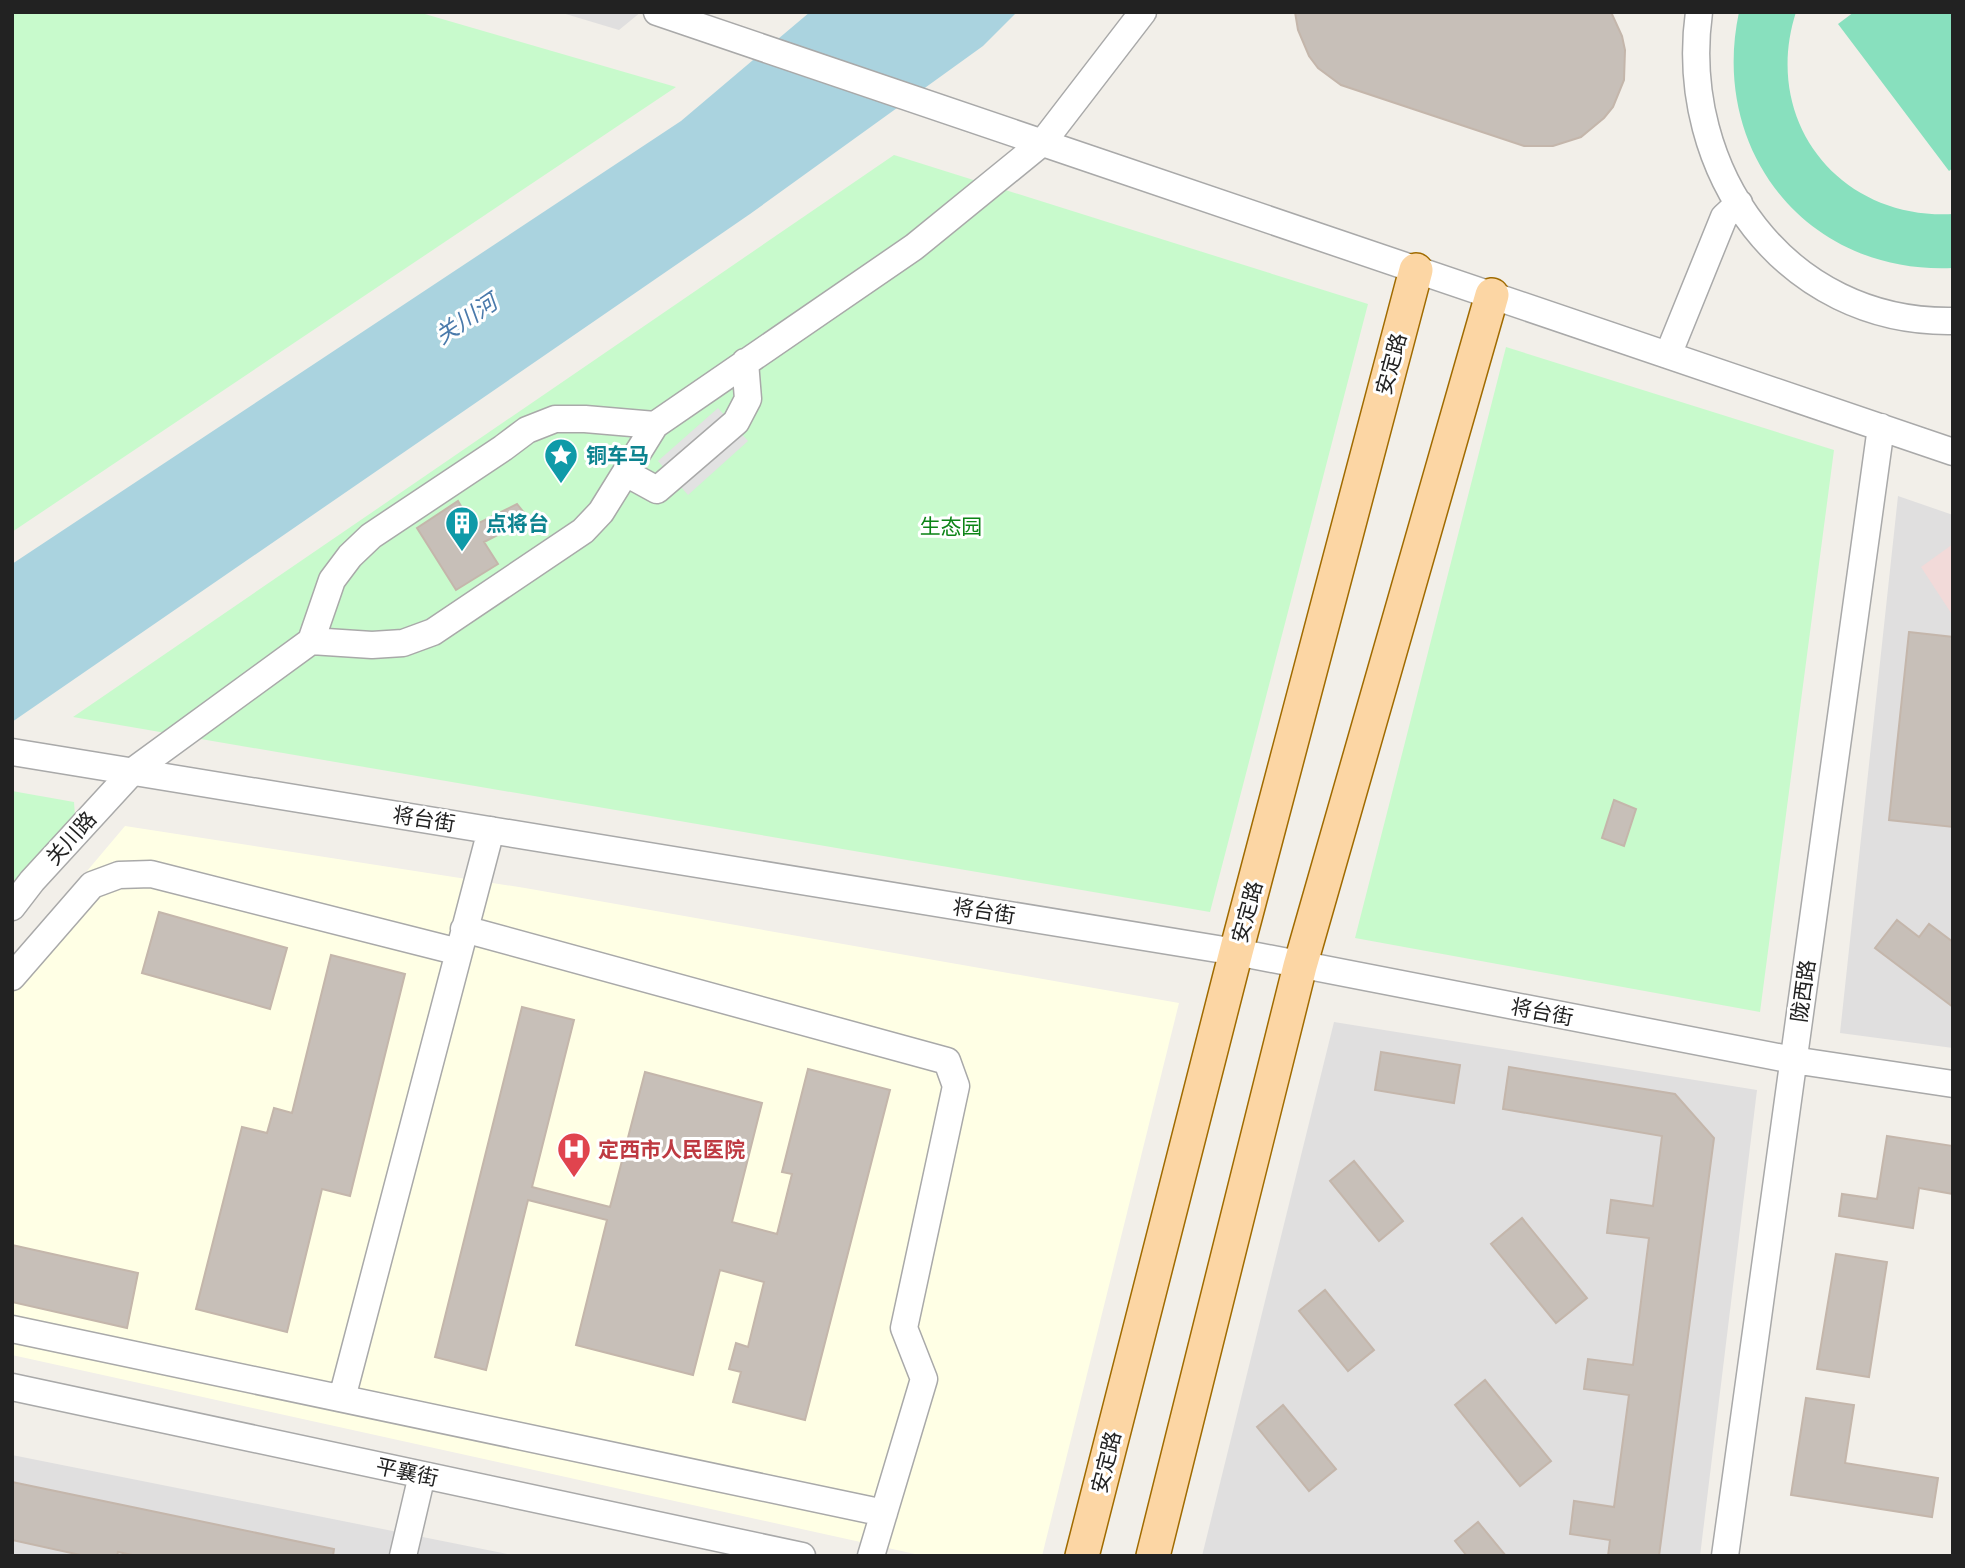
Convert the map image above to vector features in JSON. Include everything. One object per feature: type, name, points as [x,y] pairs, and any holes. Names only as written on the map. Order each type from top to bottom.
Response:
[{"type":"main road","name":"安定路","points":[[1082,1556],[1236,952],[1416,271]]},
{"type":"main road","points":[[1153,1556],[1300,967],[1492,295]]},
{"type":"street","points":[[657,12],[717,21],[750,43],[1953,452]]},
{"type":"street","points":[[655,425],[585,418],[555,419],[527,430],[372,536],[350,556],[332,580],[311,640],[372,645],[403,643],[433,632],[583,531],[601,512],[655,425],[914,247],[1044,142],[1143,12]]},
{"type":"street","points":[[1699,12],[1695,55],[1701,108],[1715,157],[1739,203],[1765,241],[1798,273],[1837,297],[1860,307],[1896,317],[1933,322],[1953,321]]},
{"type":"street","points":[[1668,355],[1724,217],[1739,203]]},
{"type":"street","points":[[626,472],[657,490],[736,422],[748,398],[745,362]]},
{"type":"street","name":"陇西路","points":[[1726,1556],[1881,427]]},
{"type":"street","name":"关川路","points":[[12,907],[32,881],[133,771],[311,640]]},
{"type":"street","name":"将台街","points":[[15,752],[1236,952],[1300,967],[1793,1060],[1953,1084]]},
{"type":"street","points":[[342,1398],[491,830]]},
{"type":"street","points":[[12,977],[92,886],[120,875],[151,874],[462,941],[947,1061],[956,1086],[904,1328],[924,1379],[871,1556]]},
{"type":"street","points":[[12,1329],[884,1513]]},
{"type":"street","name":"平襄街","points":[[12,1387],[802,1556]]},
{"type":"street","points":[[403,1556],[422,1475]]},
{"type":"shaded area","points":[[559,12],[641,12],[619,30]]},
{"type":"shaded area","points":[[718,408],[748,441],[688,495],[658,461]]},
{"type":"shaded area","points":[[1898,496],[1953,515],[1953,1048],[1840,1033]]},
{"type":"shaded area","points":[[1953,544],[1953,616],[1921,567]]},
{"type":"shaded area","name":"定西市人民医院","points":[[125,826],[525,888],[1179,1003],[1042,1556],[924,1556],[12,1355],[12,960]]},
{"type":"shaded area","points":[[1334,1022],[1757,1090],[1700,1556],[1202,1556]]},
{"type":"shaded area","points":[[12,1455],[518,1556],[12,1556]]},
{"type":"green space","points":[[12,12],[418,12],[676,87],[12,532]]},
{"type":"green space","points":[[1739,12],[1796,12],[1788,52],[1790,90],[1800,125],[1819,156],[1844,181],[1875,200],[1912,212],[1953,214],[1953,268],[1901,265],[1854,251],[1814,227],[1780,195],[1755,156],[1739,112],[1734,63]]},
{"type":"green space","points":[[1854,12],[1953,12],[1953,168],[1949,171],[1838,24]]},
{"type":"green space","name":"生态园","points":[[894,155],[1368,304],[1210,912],[73,717]]},
{"type":"green space","points":[[1506,347],[1834,450],[1760,1012],[1355,938]]},
{"type":"green space","points":[[12,791],[74,802],[75,816],[12,887]]},
{"type":"water","name":"关川河","points":[[810,12],[1017,12],[983,46],[750,214],[12,722],[12,564],[681,121]]},
{"type":"building","points":[[1295,12],[1611,12],[1625,50],[1624,80],[1613,107],[1581,137],[1553,146],[1524,146],[1341,85],[1318,68],[1309,56],[1298,30]]},
{"type":"building","name":"点将台","points":[[458,501],[473,526],[517,504],[529,519],[484,542],[498,564],[456,590],[417,528]]},
{"type":"building","points":[[1909,632],[1953,637],[1953,827],[1889,820]]},
{"type":"building","points":[[1614,800],[1636,809],[1624,846],[1602,838]]},
{"type":"building","points":[[159,912],[287,948],[270,1009],[142,973]]},
{"type":"building","points":[[1897,920],[1919,937],[1929,924],[1953,942],[1953,1007],[1875,948]]},
{"type":"building","points":[[331,955],[405,974],[350,1196],[322,1189],[287,1332],[196,1309],[242,1127],[267,1133],[274,1108],[292,1113]]},
{"type":"building","points":[[522,1007],[574,1020],[532,1187],[610,1207],[645,1072],[762,1103],[732,1222],[777,1234],[792,1174],[782,1172],[808,1069],[890,1090],[805,1420],[733,1402],[741,1372],[729,1369],[736,1343],[748,1347],[764,1282],[720,1270],[693,1375],[576,1345],[607,1220],[528,1200],[486,1370],[435,1357]]},
{"type":"building","points":[[1381,1052],[1460,1065],[1454,1103],[1375,1090]]},
{"type":"building","points":[[1509,1067],[1675,1094],[1714,1138],[1659,1556],[1608,1556],[1610,1540],[1570,1534],[1574,1501],[1614,1507],[1629,1395],[1584,1389],[1588,1359],[1633,1365],[1649,1238],[1607,1233],[1611,1200],[1653,1206],[1662,1136],[1503,1109]]},
{"type":"building","points":[[1887,1136],[1953,1146],[1953,1194],[1919,1188],[1913,1228],[1839,1216],[1842,1194],[1877,1199]]},
{"type":"building","points":[[1354,1161],[1403,1221],[1379,1241],[1330,1181]]},
{"type":"building","points":[[1522,1218],[1587,1298],[1556,1323],[1491,1244]]},
{"type":"building","points":[[12,1245],[138,1273],[127,1328],[12,1302]]},
{"type":"building","points":[[1836,1254],[1887,1262],[1869,1377],[1817,1369]]},
{"type":"building","points":[[1325,1290],[1374,1350],[1348,1371],[1299,1311]]},
{"type":"building","points":[[1485,1380],[1551,1461],[1520,1486],[1455,1405]]},
{"type":"building","points":[[1806,1398],[1854,1405],[1845,1463],[1938,1478],[1932,1517],[1791,1495]]},
{"type":"building","points":[[1283,1405],[1336,1469],[1309,1491],[1257,1427]]},
{"type":"building","points":[[12,1482],[334,1549],[333,1556],[137,1556],[118,1552],[117,1556],[85,1556],[12,1540]]},
{"type":"building","points":[[1478,1522],[1506,1556],[1467,1556],[1455,1541]]},
{"type":"place","name":"铜车马","points":[[561,485]]},
{"type":"place","name":"点将台","points":[[462,553]]},
{"type":"place","name":"定西市人民医院","points":[[574,1179]]}]
